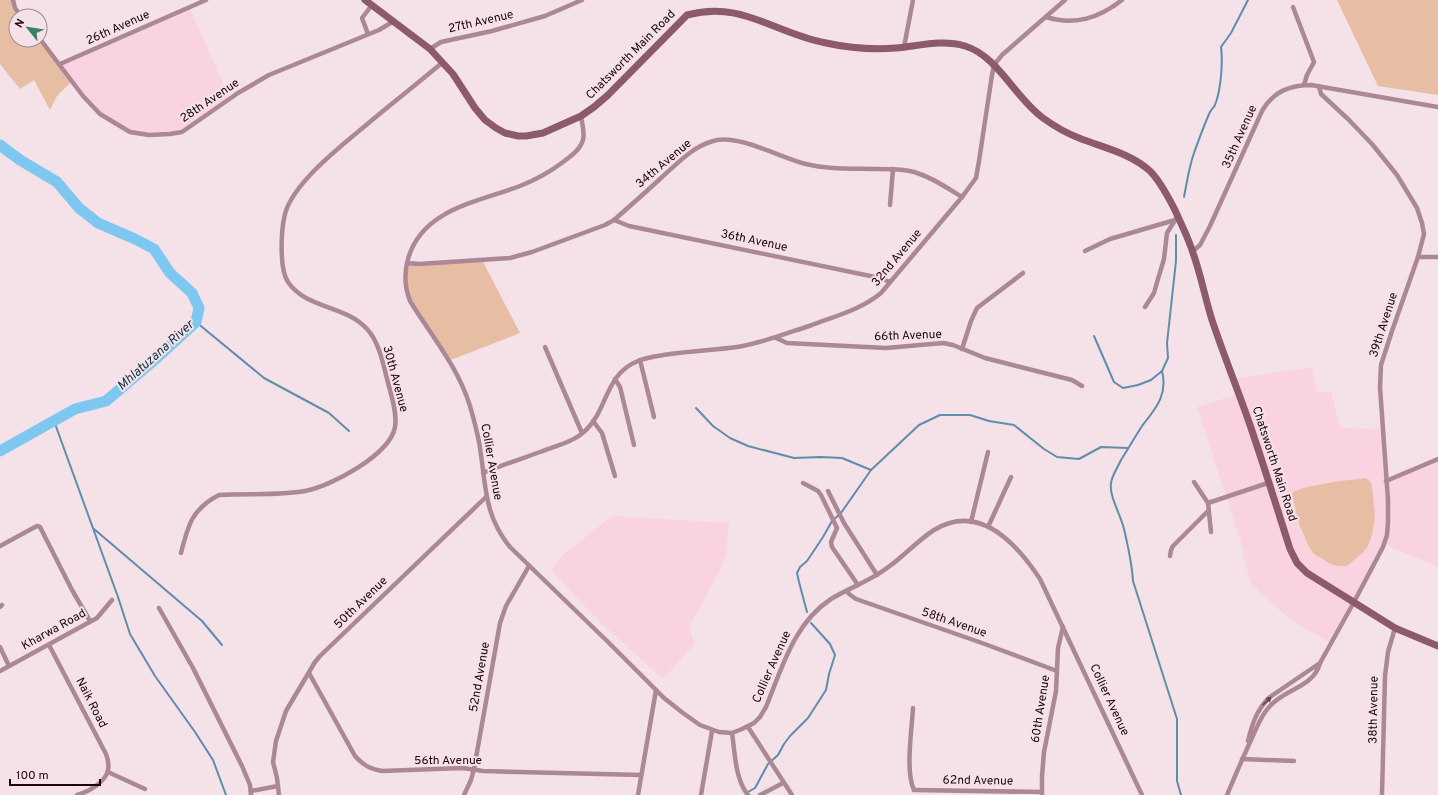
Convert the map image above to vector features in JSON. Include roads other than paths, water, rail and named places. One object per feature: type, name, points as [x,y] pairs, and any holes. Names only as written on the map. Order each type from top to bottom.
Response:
[{"type":"street","name":"26th Avenue","points":[[60,64],[206,0]]},
{"type":"street","name":"Chatsworth Main Road","points":[[365,0],[430,49],[453,74],[480,115],[496,128],[505,133],[518,136],[543,133],[580,116],[599,104],[686,15],[704,4]]},
{"type":"street","name":"27th Avenue","points":[[430,49],[440,42],[492,31],[545,16],[582,0]]},
{"type":"street","points":[[904,47],[913,0]]},
{"type":"street","points":[[994,65],[1002,55],[1065,0]]},
{"type":"street","points":[[1046,16],[1067,21],[1087,19],[1097,16],[1122,0]]},
{"type":"street","points":[[368,34],[362,18],[372,5]]},
{"type":"street","points":[[1293,6],[1314,62],[1307,75],[1304,85]]},
{"type":"street","name":"Chatsworth Main Road","points":[[766,15],[802,36],[825,43],[849,47],[874,49],[936,43],[955,44],[967,47],[976,51],[994,65],[1026,103],[1040,116],[1078,138],[1126,155],[1138,161],[1152,172],[1162,186],[1193,251],[1203,293],[1212,321],[1250,423],[1268,483],[1294,558],[1307,573],[1395,628],[1438,646]]},
{"type":"street","name":"28th Avenue","points":[[47,48],[91,105],[106,119],[137,134],[170,134],[179,133],[186,129],[238,93],[269,75],[368,34],[394,21]]},
{"type":"street","name":"30th Avenue","points":[[181,553],[188,528],[193,518],[201,506],[210,500],[219,496],[292,493],[315,488],[342,477],[354,470],[382,450],[391,438],[395,423],[393,401],[379,352],[372,335],[359,321],[349,315],[303,296],[296,292],[288,282],[282,268],[284,222],[290,202],[303,183],[336,150],[443,62]]},
{"type":"street","name":"32nd Avenue","points":[[483,472],[570,441],[582,434],[594,421],[614,379],[624,369],[640,360],[666,355],[759,343],[853,310],[866,304],[881,293],[962,197],[976,178],[994,65]]},
{"type":"street","name":"35th Avenue","points":[[1193,251],[1200,245],[1205,237],[1265,105],[1273,96],[1283,90],[1304,85],[1319,86],[1438,107]]},
{"type":"street","name":"39th Avenue","points":[[1319,86],[1321,94],[1348,119],[1387,161],[1417,208],[1424,234],[1418,257],[1381,365],[1380,387],[1388,522],[1387,535],[1354,602]]},
{"type":"street","name":"Collier Avenue","points":[[580,116],[583,141],[570,157],[554,169],[539,177],[519,186],[458,207],[443,216],[421,232],[412,247],[407,263],[405,278],[407,295],[459,379],[467,400],[480,446],[486,497],[491,514],[500,534],[510,547],[612,645],[656,690],[683,714],[712,731],[732,733],[748,727],[760,717],[794,641],[802,627],[821,607],[877,575],[935,530],[944,525],[956,522],[971,522],[988,527],[999,532],[1009,540],[1029,562],[1040,579],[1142,795]]},
{"type":"street","name":"34th Avenue","points":[[407,263],[420,264],[510,258],[532,252],[614,220],[682,159],[714,140],[735,140],[798,162],[815,166],[905,170],[922,174],[962,197]]},
{"type":"street","points":[[890,205],[893,169]]},
{"type":"street","points":[[1084,251],[1110,239],[1176,218]]},
{"type":"street","points":[[1145,307],[1156,286],[1164,259],[1167,233],[1176,218]]},
{"type":"street","name":"36th Avenue","points":[[614,220],[629,226],[830,267],[880,278],[890,282]]},
{"type":"street","points":[[1418,257],[1438,257]]},
{"type":"street","points":[[962,348],[977,308],[1023,273]]},
{"type":"street","name":"66th Avenue","points":[[776,338],[787,343],[886,348],[943,343],[962,348],[985,358],[1072,380],[1082,386]]},
{"type":"street","points":[[545,347],[582,434]]},
{"type":"street","points":[[640,360],[654,417]]},
{"type":"street","points":[[614,379],[620,387],[634,445]]},
{"type":"street","points":[[594,421],[602,432],[615,476]]},
{"type":"street","points":[[971,522],[988,452]]},
{"type":"street","points":[[1386,481],[1438,459]]},
{"type":"street","points":[[988,527],[1011,477]]},
{"type":"street","points":[[1194,482],[1208,504],[1211,532]]},
{"type":"street","points":[[1208,504],[1268,483]]},
{"type":"street","points":[[802,484],[818,491],[832,515],[837,529],[831,542],[832,547],[858,585]]},
{"type":"street","points":[[828,491],[841,518],[877,575]]},
{"type":"street","name":"50th Avenue","points":[[279,795],[273,762],[276,741],[286,711],[320,656],[486,497]]},
{"type":"street","points":[[1170,556],[1170,550],[1173,546],[1208,511]]},
{"type":"street","points":[[0,546],[35,527],[38,526],[43,530],[72,590],[90,621]]},
{"type":"street","name":"52nd Avenue","points":[[464,795],[474,769],[500,623],[506,606],[529,566]]},
{"type":"street","name":"58th Avenue","points":[[847,591],[856,599],[982,642],[1057,671]]},
{"type":"street","name":"Kharwa Road","points":[[0,671],[97,618],[112,600]]},
{"type":"street","points":[[1246,748],[1263,714],[1274,702],[1301,686],[1318,670],[1320,663],[1354,602]]},
{"type":"street","points":[[159,608],[204,691],[218,722],[244,771],[250,785],[251,793],[278,786]]},
{"type":"street","name":"60th Avenue","points":[[1042,793],[1044,752],[1056,691],[1058,648],[1063,627]]},
{"type":"street","name":"38th Avenue","points":[[1382,795],[1385,676],[1388,652],[1395,628]]},
{"type":"street","name":"Naik Road","points":[[49,645],[106,754],[108,772]]},
{"type":"street","points":[[0,647],[9,666]]},
{"type":"street","points":[[1227,795],[1242,759],[1258,710],[1270,697],[1320,663]]},
{"type":"street","name":"56th Avenue","points":[[309,673],[355,756],[364,766],[372,769],[382,771],[463,768],[491,771],[641,775]]},
{"type":"street","points":[[638,795],[656,690]]},
{"type":"street","points":[[911,795],[914,790],[911,784],[909,766],[913,708]]},
{"type":"street","points":[[1258,710],[1263,714]]},
{"type":"street","points":[[748,727],[765,756],[792,795]]},
{"type":"street","points":[[701,795],[712,731]]},
{"type":"street","points":[[732,733],[742,786],[748,795]]},
{"type":"street","points":[[1242,759],[1294,762]]},
{"type":"street","points":[[78,795],[96,785],[108,772],[145,788]]},
{"type":"street","points":[[760,795],[783,783]]},
{"type":"street","name":"62nd Avenue","points":[[914,790],[1042,793]]},
{"type":"waterway","points":[[1184,197],[1189,169],[1194,153],[1210,111],[1215,105],[1219,92],[1222,60],[1221,47],[1231,33],[1248,0]]},
{"type":"waterway","name":"Mhlatuzana River","points":[[0,145],[20,160],[57,182],[79,208],[98,223],[154,249],[170,273],[192,293],[199,308],[196,322],[106,401],[75,409],[0,451]]},
{"type":"waterway","points":[[1094,336],[1114,382],[1123,388],[1138,385],[1151,380],[1162,371],[1168,358],[1167,343],[1176,261],[1176,235]]},
{"type":"waterway","points":[[196,322],[264,378],[329,413],[349,431]]},
{"type":"waterway","points":[[1162,371],[1163,387],[1160,401],[1142,426],[1121,460],[1113,477],[1111,488],[1113,500],[1124,529],[1131,562],[1133,581],[1177,719],[1177,781],[1181,795]]},
{"type":"waterway","points":[[696,408],[713,426],[730,438],[748,446],[794,458],[842,458],[871,470]]},
{"type":"waterway","points":[[807,612],[797,573],[800,567],[807,561],[832,521],[841,513],[871,470],[919,425],[940,415],[970,415],[989,421],[1014,425],[1044,449],[1057,457],[1079,459],[1101,447],[1128,448]]},
{"type":"waterway","points":[[54,421],[130,634],[155,676],[213,760],[226,795]]},
{"type":"waterway","points":[[94,529],[202,621],[222,645]]},
{"type":"waterway","points":[[748,792],[755,788],[768,764],[778,755],[790,736],[808,718],[826,690],[835,655],[830,644],[811,623]]}]
